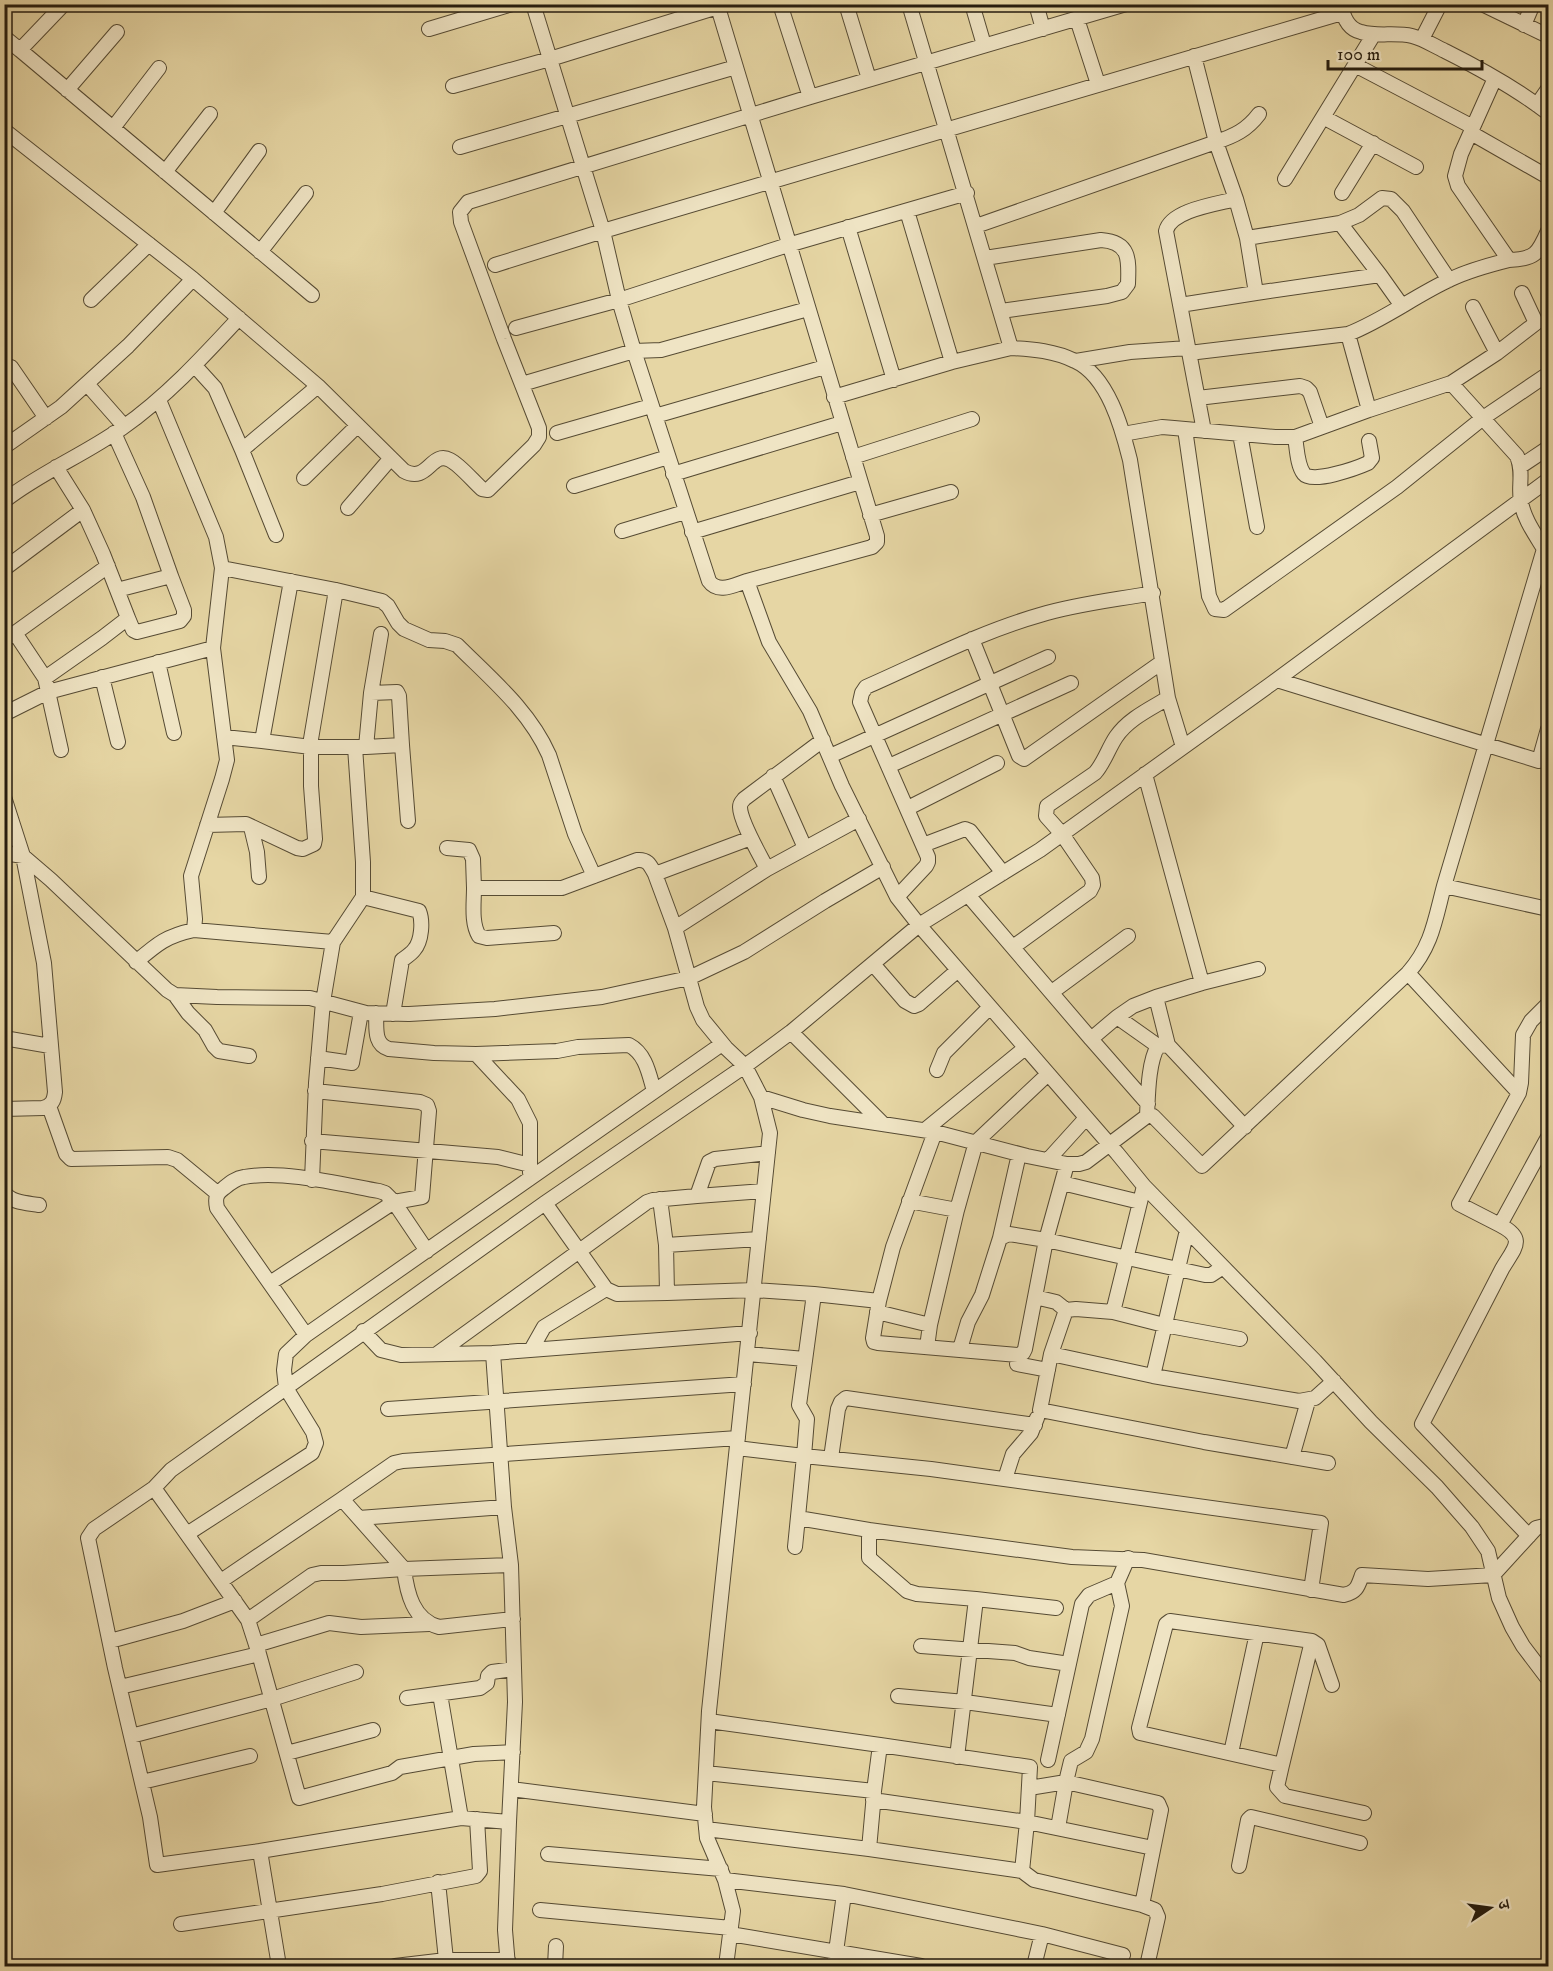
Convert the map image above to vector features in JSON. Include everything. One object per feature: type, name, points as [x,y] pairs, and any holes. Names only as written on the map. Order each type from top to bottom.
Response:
[{"type":"street","points":[[20,50],[63,4]]},
{"type":"street","points":[[429,29],[512,4]]},
{"type":"street","points":[[453,86],[550,59],[720,5],[788,245],[877,536],[877,542],[872,547],[719,589],[709,581],[634,351],[603,231],[584,167],[568,117],[550,59],[533,4]]},
{"type":"street","points":[[780,4],[810,97]]},
{"type":"street","points":[[846,4],[869,79]]},
{"type":"street","points":[[909,4],[967,193],[1011,348]]},
{"type":"street","points":[[972,4],[984,45]]},
{"type":"street","points":[[1036,4],[1043,28]]},
{"type":"street","points":[[4,130],[239,318],[318,386],[404,471],[412,475],[418,474],[426,470],[437,459],[443,458],[450,460],[482,489],[488,490],[534,445],[539,436],[539,428],[460,222],[460,212],[468,202],[869,79],[1077,19],[1102,8],[1126,4]]},
{"type":"street","points":[[1422,39],[1440,4]]},
{"type":"street","points":[[1482,4],[1548,36]]},
{"type":"street","points":[[1524,25],[1533,4]]},
{"type":"street","points":[[495,265],[770,181],[1194,57],[1342,9],[1347,23],[1361,33],[1394,34],[1422,39],[1495,78],[1543,109],[1548,89]]},
{"type":"street","points":[[1077,19],[1098,84]]},
{"type":"street","points":[[67,90],[117,32]]},
{"type":"street","points":[[1286,179],[1374,34]]},
{"type":"street","points":[[4,37],[312,295]]},
{"type":"street","points":[[1194,57],[1216,142],[1247,238],[1256,293]]},
{"type":"street","points":[[1355,65],[1472,130],[1548,177]]},
{"type":"street","points":[[460,147],[736,66]]},
{"type":"street","points":[[113,128],[159,68]]},
{"type":"street","points":[[1495,78],[1457,165],[1455,176],[1458,186],[1509,260]]},
{"type":"street","points":[[165,172],[210,114]]},
{"type":"street","points":[[976,226],[1237,135],[1259,114]]},
{"type":"street","points":[[1323,117],[1416,167]]},
{"type":"street","points":[[1342,193],[1372,143]]},
{"type":"street","points":[[213,213],[259,151]]},
{"type":"street","points":[[260,252],[306,193]]},
{"type":"street","points":[[516,328],[619,300],[788,245],[967,193]]},
{"type":"street","points":[[1247,238],[1340,223],[1359,215],[1382,198],[1391,199],[1403,211],[1449,280]]},
{"type":"street","points":[[1204,431],[1167,240],[1168,226],[1177,217],[1187,213],[1236,199]]},
{"type":"street","points":[[907,210],[952,362]]},
{"type":"street","points":[[1340,223],[1402,306]]},
{"type":"street","points":[[848,227],[894,380]]},
{"type":"street","points":[[1077,361],[1130,352],[1189,350],[1348,334],[1449,280],[1473,270],[1533,256],[1539,251],[1548,231]]},
{"type":"street","points":[[986,258],[1101,240],[1118,243],[1125,251],[1128,284],[1122,292],[1001,311]]},
{"type":"street","points":[[91,300],[149,244]]},
{"type":"street","points":[[1180,305],[1380,275]]},
{"type":"street","points":[[4,447],[61,407],[87,384],[128,346],[193,279]]},
{"type":"street","points":[[1123,434],[1162,427],[1295,437],[1451,383],[1542,321],[1522,292]]},
{"type":"street","points":[[1473,307],[1497,353]]},
{"type":"street","points":[[522,384],[634,351],[661,350],[808,309]]},
{"type":"street","points":[[4,501],[21,488],[119,430],[159,400],[195,366],[239,318]]},
{"type":"street","points":[[1348,334],[1369,410]]},
{"type":"street","points":[[834,398],[952,362],[1011,348],[1050,352],[1077,361],[1090,372],[1101,386],[1123,434],[1130,460],[1168,698],[1183,747]]},
{"type":"street","points":[[195,366],[215,388],[276,535]]},
{"type":"street","points":[[4,371],[11,367],[46,418]]},
{"type":"street","points":[[557,434],[825,367]]},
{"type":"street","points":[[1185,429],[1209,596],[1211,604],[1219,610],[1230,607],[1397,487],[1483,418],[1548,374]]},
{"type":"street","points":[[968,895],[1052,992],[1147,1110],[1202,1166],[1408,973],[1426,948],[1546,552],[1528,522],[1521,500],[1521,466],[1517,456],[1451,383]]},
{"type":"street","points":[[56,467],[83,510],[133,630],[137,632],[180,621],[184,616],[184,610],[119,430],[87,384]]},
{"type":"street","points":[[242,450],[318,386]]},
{"type":"street","points":[[1198,398],[1300,386],[1310,392],[1322,427]]},
{"type":"street","points":[[159,400],[216,537],[222,568],[213,648],[227,760],[191,876],[194,930]]},
{"type":"street","points":[[853,457],[972,419]]},
{"type":"street","points":[[673,474],[842,423]]},
{"type":"street","points":[[304,478],[357,426]]},
{"type":"street","points":[[1240,434],[1257,527]]},
{"type":"street","points":[[1295,437],[1301,467],[1306,476],[1310,478],[1321,478],[1368,463],[1372,458],[1370,441]]},
{"type":"street","points":[[1521,466],[1548,448]]},
{"type":"street","points":[[574,486],[668,457]]},
{"type":"street","points":[[348,508],[391,458]]},
{"type":"street","points":[[187,1534],[312,1453],[316,1443],[313,1432],[286,1388],[283,1362],[286,1354],[306,1335],[427,1251],[530,1172],[654,1091],[732,1054],[791,1032],[920,925],[1062,834],[1548,480]]},
{"type":"street","points":[[692,532],[860,482]]},
{"type":"street","points":[[870,515],[951,492]]},
{"type":"street","points":[[4,569],[83,510]]},
{"type":"street","points":[[622,531],[685,512]]},
{"type":"street","points":[[61,750],[46,685],[10,636],[108,566]]},
{"type":"street","points":[[222,568],[382,601],[404,629],[429,640],[445,641],[457,645],[524,711],[544,744],[575,834],[594,876]]},
{"type":"street","points":[[117,590],[171,576]]},
{"type":"street","points":[[262,741],[291,581]]},
{"type":"street","points":[[747,581],[769,642],[810,711],[897,897],[1144,1186],[1371,1422],[1437,1487],[1472,1527],[1488,1551],[1499,1598],[1512,1627],[1548,1679]]},
{"type":"street","points":[[207,825],[239,824],[251,827],[297,848],[303,849],[314,844],[311,747],[336,590]]},
{"type":"street","points":[[897,897],[928,862],[908,808],[860,702],[866,687],[972,639],[1041,614],[1153,593]]},
{"type":"street","points":[[4,714],[46,685],[128,618]]},
{"type":"street","points":[[312,1180],[315,1091],[323,1002],[333,942],[363,897],[361,747],[381,634]]},
{"type":"street","points":[[972,639],[1019,756],[1024,759],[1162,662]]},
{"type":"street","points":[[46,685],[102,677],[213,648]]},
{"type":"street","points":[[830,756],[1048,657]]},
{"type":"street","points":[[158,662],[174,733]]},
{"type":"street","points":[[102,677],[118,742]]},
{"type":"street","points":[[1276,680],[1539,761],[1548,729]]},
{"type":"street","points":[[889,766],[1071,683]]},
{"type":"street","points":[[371,693],[393,692],[399,696],[408,821]]},
{"type":"street","points":[[1013,947],[1090,891],[1094,885],[1092,878],[1062,834],[1046,816],[1047,806],[1095,773],[1116,737],[1131,720],[1168,698]]},
{"type":"street","points":[[224,736],[311,747],[402,745]]},
{"type":"street","points":[[767,868],[740,810],[740,803],[823,740]]},
{"type":"street","points":[[908,808],[997,763]]},
{"type":"street","points":[[1145,774],[1202,983]]},
{"type":"street","points":[[773,776],[805,848]]},
{"type":"street","points":[[4,797],[23,856],[44,963],[55,1092],[54,1100],[49,1106],[4,1109]]},
{"type":"street","points":[[675,928],[767,868],[859,819]]},
{"type":"street","points":[[251,827],[257,852],[259,878]]},
{"type":"street","points":[[922,845],[965,829],[970,831],[1003,873]]},
{"type":"street","points":[[655,874],[752,838]]},
{"type":"street","points":[[447,848],[469,850],[473,859],[475,924],[479,936],[487,938],[554,933]]},
{"type":"street","points":[[4,853],[23,856],[166,990],[176,994],[217,997],[310,998],[361,1012],[393,1014],[495,1009],[602,997],[689,978],[744,952],[883,867]]},
{"type":"street","points":[[474,888],[562,888],[637,860],[643,859],[649,863],[675,928],[700,1014],[732,1054],[761,1097],[770,1133],[709,1721],[706,1773],[707,1838],[723,1874],[734,1911],[726,1966]]},
{"type":"street","points":[[1444,886],[1548,909]]},
{"type":"street","points":[[363,897],[419,911],[422,918],[419,942],[415,950],[402,960],[393,1014]]},
{"type":"street","points":[[136,962],[157,944],[174,934],[194,930],[333,942]]},
{"type":"street","points":[[1052,992],[1128,936]]},
{"type":"street","points":[[873,964],[905,1001],[914,1006],[958,970]]},
{"type":"street","points":[[1091,1039],[1133,1006],[1202,983],[1258,969]]},
{"type":"street","points":[[1408,973],[1519,1093]]},
{"type":"street","points":[[176,994],[188,1013],[205,1030],[219,1051],[249,1056]]},
{"type":"street","points":[[1156,997],[1163,1046]]},
{"type":"street","points":[[1529,1536],[1422,1424],[1516,1246],[1515,1235],[1459,1204],[1519,1093],[1523,1035],[1531,1021],[1548,1004]]},
{"type":"street","points":[[937,1070],[944,1053],[990,1007]]},
{"type":"street","points":[[318,1058],[352,1063],[361,1012]]},
{"type":"street","points":[[376,1013],[377,1038],[384,1047],[434,1053],[476,1054],[557,1052],[578,1047],[630,1045],[636,1048],[643,1057],[654,1091]]},
{"type":"street","points":[[1117,1017],[1163,1046],[1245,1127]]},
{"type":"street","points":[[791,1032],[882,1123]]},
{"type":"street","points":[[4,1038],[50,1046]]},
{"type":"street","points":[[761,1097],[803,1110],[930,1131],[1019,1154],[1066,1164],[1079,1164],[1086,1162],[1109,1144],[1147,1110],[1154,1053],[1163,1046]]},
{"type":"street","points":[[1025,1048],[930,1131],[893,1247],[878,1307],[874,1342],[1018,1355],[1020,1358],[1153,1376],[1292,1401],[1308,1401],[1315,1398],[1334,1381]]},
{"type":"street","points":[[476,1054],[518,1099],[530,1123],[530,1172]]},
{"type":"street","points":[[509,1822],[462,1818],[260,1851],[157,1865],[150,1817],[88,1538],[94,1529],[154,1488],[171,1470],[545,1203],[732,1054]]},
{"type":"street","points":[[927,1347],[957,1210],[976,1142],[1048,1074]]},
{"type":"street","points":[[270,1283],[394,1202],[422,1197],[428,1105],[420,1102],[315,1091]]},
{"type":"street","points":[[49,1106],[66,1154],[71,1159],[168,1157],[177,1160],[218,1193]]},
{"type":"street","points":[[1048,1160],[1086,1118]]},
{"type":"street","points":[[1500,1225],[1548,1137]]},
{"type":"street","points":[[312,1141],[509,1158],[530,1172]]},
{"type":"street","points":[[698,1196],[709,1162],[715,1159],[768,1153]]},
{"type":"street","points":[[960,1349],[968,1322],[982,1295],[1000,1238],[1019,1154]]},
{"type":"street","points":[[1020,1358],[1025,1349],[1046,1240],[1066,1164]]},
{"type":"street","points":[[306,1335],[217,1208],[215,1200],[218,1193],[235,1180],[242,1177],[279,1176],[385,1193],[394,1202],[427,1251]]},
{"type":"street","points":[[1062,1183],[1140,1202]]},
{"type":"street","points":[[1113,1312],[1144,1186]]},
{"type":"street","points":[[437,1354],[647,1202],[764,1191]]},
{"type":"street","points":[[4,1192],[12,1200],[39,1205]]},
{"type":"street","points":[[660,1199],[666,1245],[667,1293]]},
{"type":"street","points":[[909,1202],[957,1210]]},
{"type":"street","points":[[545,1203],[606,1289],[617,1294],[754,1290],[814,1294],[878,1307],[930,1325]]},
{"type":"street","points":[[1153,1376],[1187,1230]]},
{"type":"street","points":[[1000,1238],[1009,1234],[1046,1240],[1177,1270],[1211,1275],[1223,1267]]},
{"type":"street","points":[[666,1245],[759,1239]]},
{"type":"street","points":[[531,1350],[544,1327],[606,1289]]},
{"type":"street","points":[[795,1546],[807,1419],[799,1405],[814,1294]]},
{"type":"street","points":[[1035,1298],[1056,1302],[1066,1311]]},
{"type":"street","points":[[1066,1311],[1076,1309],[1113,1312],[1240,1340]]},
{"type":"street","points":[[1005,1479],[1013,1454],[1035,1425],[1050,1361],[1066,1311]]},
{"type":"street","points":[[363,1331],[381,1350],[401,1355],[493,1353],[750,1333]]},
{"type":"street","points":[[395,1966],[446,1960],[508,1963],[505,1930],[515,1702],[513,1619],[511,1565],[504,1507],[493,1353]]},
{"type":"street","points":[[748,1354],[805,1359]]},
{"type":"street","points":[[388,1409],[744,1384]]},
{"type":"street","points":[[831,1458],[838,1409],[846,1398],[1035,1425]]},
{"type":"street","points":[[1292,1457],[1308,1401]]},
{"type":"street","points":[[1040,1410],[1328,1463]]},
{"type":"street","points":[[221,1581],[394,1463],[500,1453],[738,1443],[804,1456],[931,1469],[1321,1523],[1311,1590]]},
{"type":"street","points":[[154,1488],[248,1620],[299,1798],[392,1773],[400,1767],[474,1754],[513,1752]]},
{"type":"street","points":[[342,1499],[404,1569],[410,1602],[429,1624]]},
{"type":"street","points":[[359,1518],[504,1507]]},
{"type":"street","points":[[798,1518],[869,1530],[1072,1557],[1128,1558],[1344,1595],[1357,1589],[1362,1575],[1428,1579],[1493,1575],[1536,1528],[1548,1525]]},
{"type":"street","points":[[869,1530],[868,1558],[907,1591],[917,1594],[1056,1608]]},
{"type":"street","points":[[1058,1828],[1071,1761],[1086,1752],[1092,1739],[1122,1606],[1117,1583],[1128,1558]]},
{"type":"street","points":[[248,1620],[312,1575],[321,1573],[511,1565]]},
{"type":"street","points":[[1048,1760],[1082,1604],[1089,1596],[1117,1583]]},
{"type":"street","points":[[957,1757],[976,1599]]},
{"type":"street","points":[[110,1641],[183,1621],[235,1601]]},
{"type":"street","points":[[120,1687],[258,1649],[329,1623],[361,1628],[429,1624],[439,1627],[513,1619]]},
{"type":"street","points":[[1282,1765],[1140,1733],[1139,1728],[1166,1624],[1170,1621],[1312,1641],[1318,1645],[1332,1685]]},
{"type":"street","points":[[1231,1753],[1257,1634]]},
{"type":"street","points":[[1312,1641],[1276,1786],[1285,1796],[1364,1813]]},
{"type":"street","points":[[921,1646],[1015,1653],[1029,1658],[1069,1664]]},
{"type":"street","points":[[407,1698],[480,1688],[487,1683],[488,1676],[492,1672],[514,1669]]},
{"type":"street","points":[[131,1736],[272,1699],[356,1672]]},
{"type":"street","points":[[440,1694],[462,1818]]},
{"type":"street","points":[[898,1696],[965,1702],[1058,1715]]},
{"type":"street","points":[[709,1721],[1030,1767],[1058,1757],[1071,1761]]},
{"type":"street","points":[[286,1753],[373,1730]]},
{"type":"street","points":[[869,1849],[880,1745]]},
{"type":"street","points":[[142,1782],[250,1756]]},
{"type":"street","points":[[1022,1871],[1030,1767]]},
{"type":"street","points":[[706,1773],[874,1796],[1027,1822],[1154,1848]]},
{"type":"street","points":[[1029,1788],[1066,1782],[1158,1803],[1161,1810],[1142,1905]]},
{"type":"street","points":[[511,1789],[705,1814]]},
{"type":"street","points":[[1239,1866],[1248,1820],[1251,1817],[1360,1843]]},
{"type":"street","points":[[181,1924],[382,1894],[476,1876],[480,1871],[477,1819]]},
{"type":"street","points":[[706,1829],[1022,1871],[1034,1880],[1142,1905],[1155,1910],[1158,1917],[1147,1966]]},
{"type":"street","points":[[260,1851],[279,1966]]},
{"type":"street","points":[[548,1854],[723,1874],[844,1894],[1042,1934],[1123,1955]]},
{"type":"street","points":[[438,1882],[446,1960]]},
{"type":"street","points":[[834,1966],[844,1894]]},
{"type":"street","points":[[540,1910],[731,1931],[921,1966]]},
{"type":"street","points":[[1035,1966],[1042,1934]]},
{"type":"street","points":[[555,1966],[556,1946]]}]
